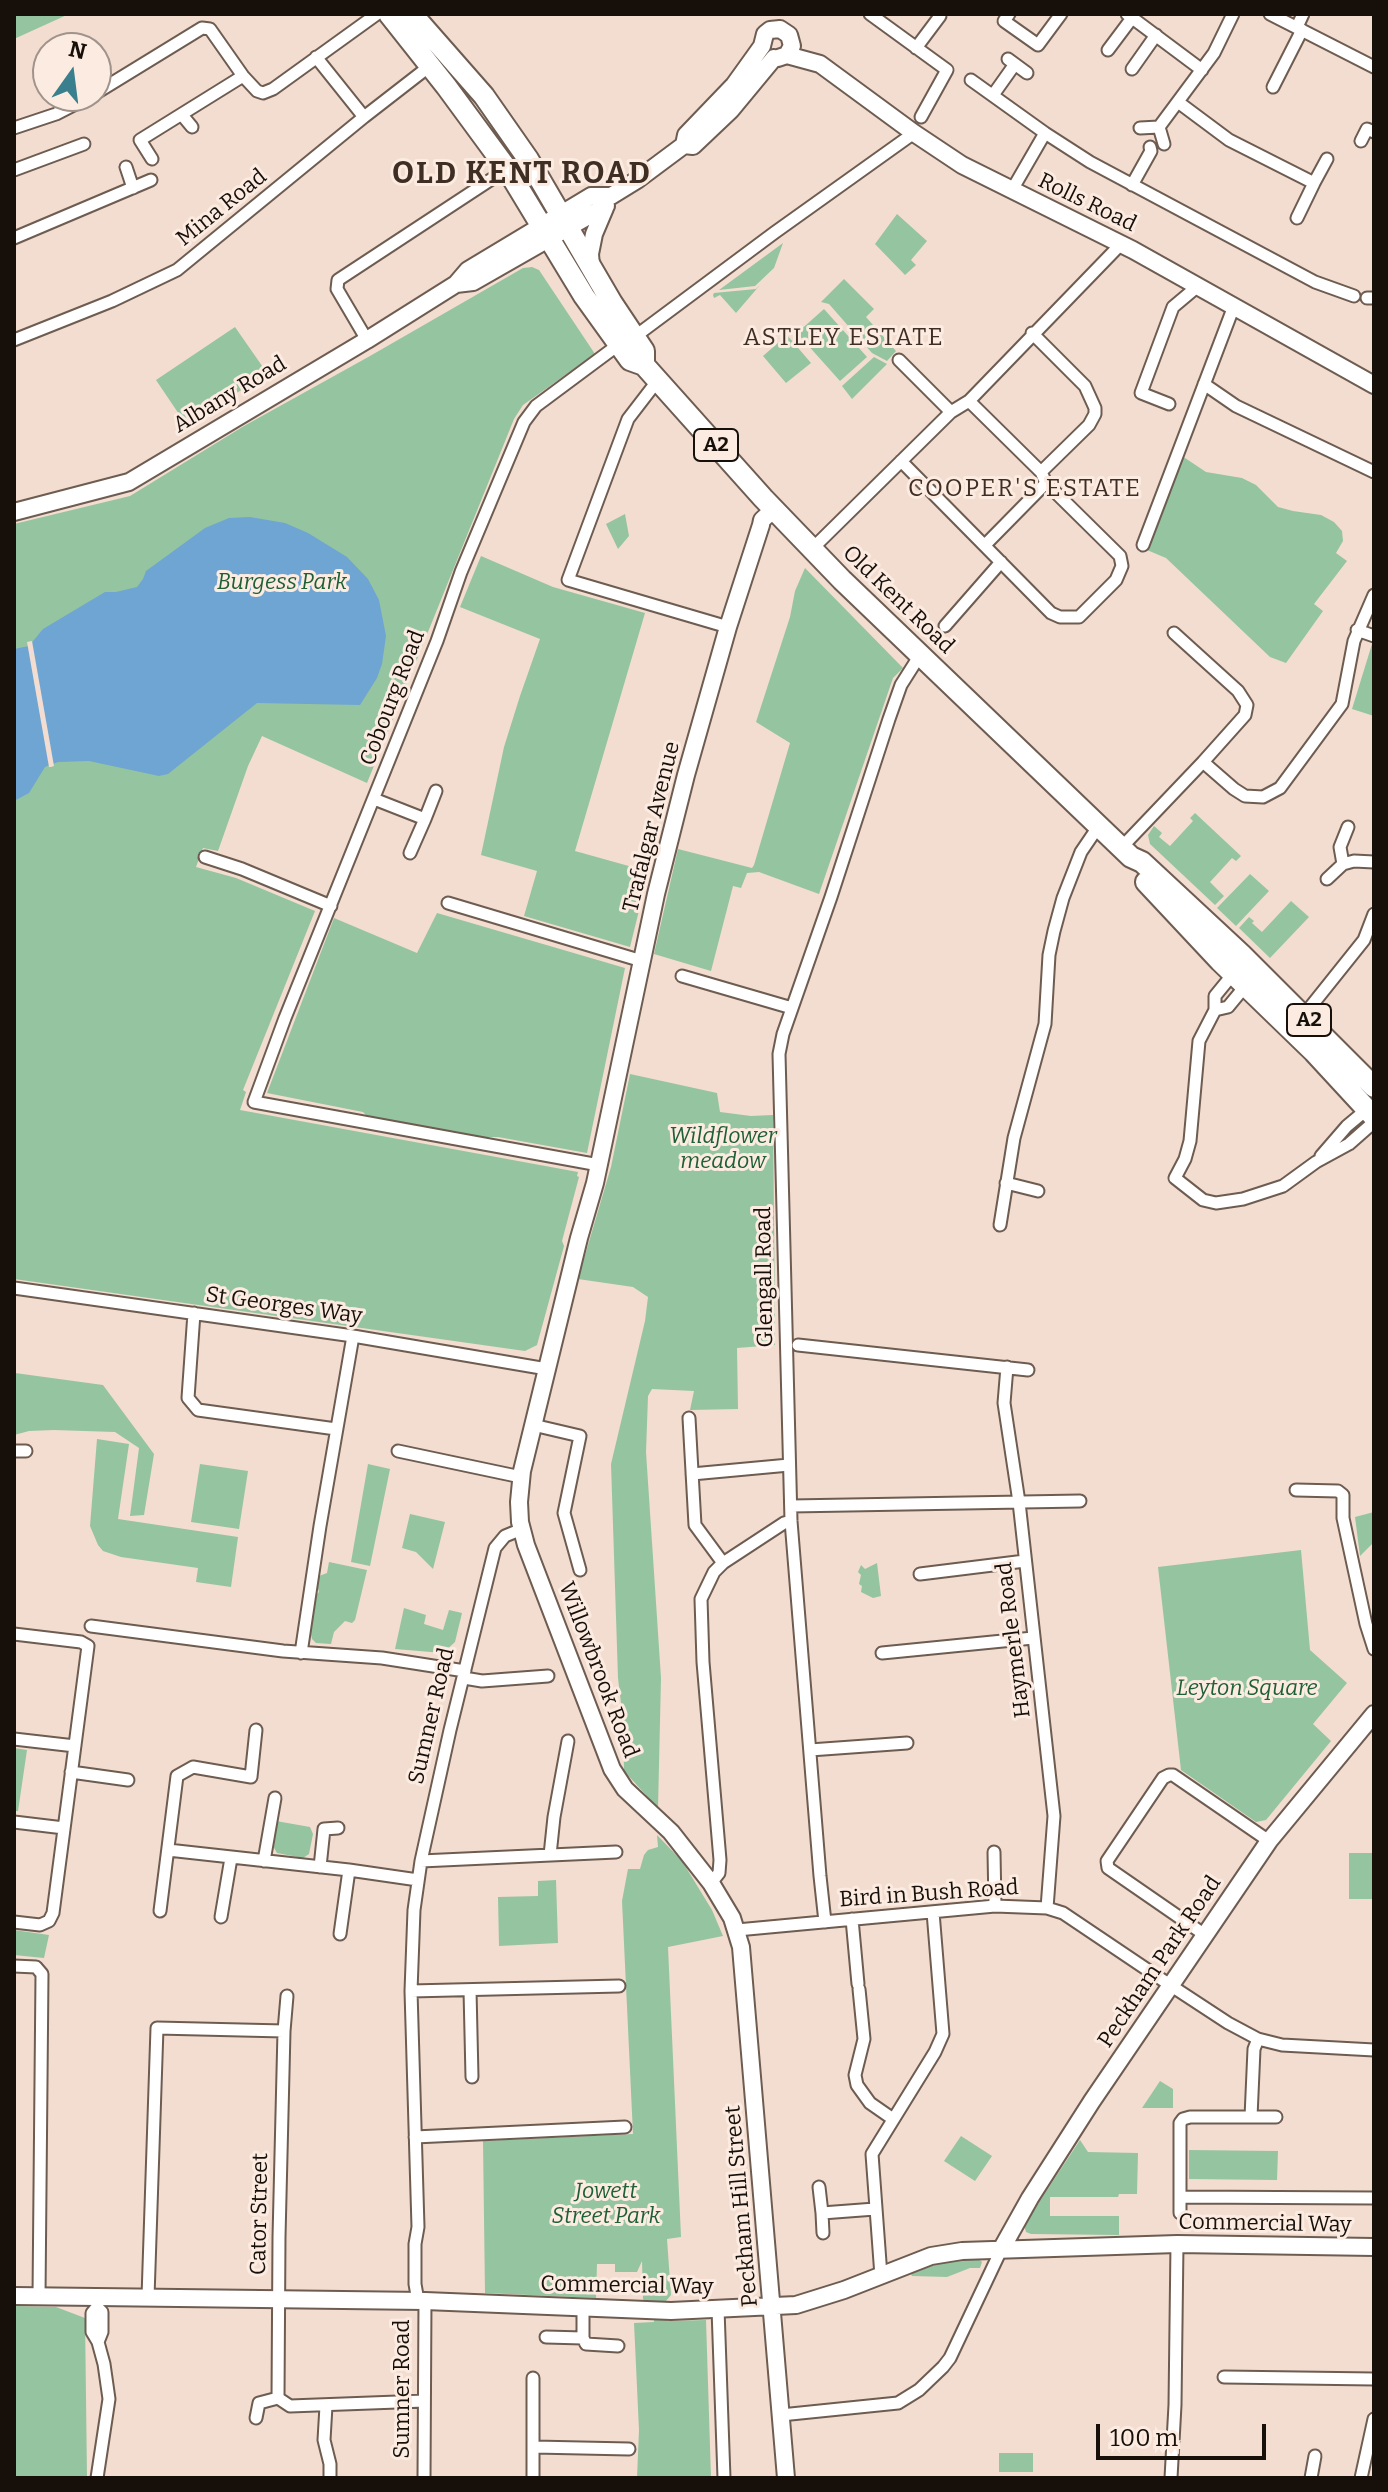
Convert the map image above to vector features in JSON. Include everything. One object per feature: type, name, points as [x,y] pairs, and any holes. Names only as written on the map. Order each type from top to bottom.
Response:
[{"type":"highway","name":"Old Kent Road","points":[[389,14],[507,169],[584,296],[626,342],[644,351],[651,372],[774,509],[1098,827],[1126,853],[1142,862],[1253,966],[1374,1087]]},
{"type":"highway","name":"Old Kent Road","points":[[412,14],[431,23],[510,133],[591,267],[626,342]]},
{"type":"highway","name":"Old Kent Road","points":[[1126,853],[1140,875],[1239,980],[1372,1113]]},
{"type":"main road","points":[[774,53],[790,51],[792,40],[779,22]]},
{"type":"main road","name":"Albany Road","points":[[15,507],[129,482],[456,284],[473,282],[565,222],[591,196],[608,201],[684,145],[693,146],[716,126],[774,53],[765,34],[779,22]]},
{"type":"main road","points":[[427,61],[431,23]]},
{"type":"main road","name":"Rolls Road","points":[[774,53],[820,64],[962,165],[1121,244],[1374,385]]},
{"type":"main road","points":[[591,267],[594,234],[608,201]]},
{"type":"main road","name":"Trafalgar Avenue","points":[[599,1165],[642,961],[686,775],[762,520],[774,509]]},
{"type":"main road","points":[[522,1529],[519,1508],[521,1477],[599,1165]]},
{"type":"main road","name":"Willowbrook Road","points":[[522,1529],[607,1757],[625,1789],[671,1832],[711,1883],[737,1930]]},
{"type":"main road","name":"Peckham Park Road","points":[[1002,2248],[1062,2148],[1269,1841],[1374,1714]]},
{"type":"main road","name":"Peckham Hill Street","points":[[737,1930],[745,1968],[786,2478]]},
{"type":"main road","name":"Commercial Way","points":[[14,2296],[97,2302],[148,2297],[278,2300],[419,2297],[583,2309],[671,2311],[796,2305],[941,2253],[1002,2248],[1177,2244],[1374,2247]]},
{"type":"street","points":[[112,83],[202,28],[210,29],[243,76],[263,93],[273,89],[377,14]]},
{"type":"street","points":[[870,14],[947,70],[921,117]]},
{"type":"street","points":[[1009,14],[1004,21],[1038,45],[1061,14]]},
{"type":"street","points":[[1140,128],[1159,127],[1202,70],[1233,14]]},
{"type":"street","points":[[1270,14],[1374,67]]},
{"type":"street","points":[[1273,87],[1303,14]]},
{"type":"street","points":[[916,48],[940,16]]},
{"type":"street","points":[[1108,50],[1129,16],[1202,70]]},
{"type":"street","points":[[1132,69],[1156,35]]},
{"type":"street","points":[[316,57],[364,117]]},
{"type":"street","name":"Mina Road","points":[[14,340],[112,301],[177,270],[364,117],[427,61]]},
{"type":"street","points":[[993,95],[1012,62],[1027,73]]},
{"type":"street","points":[[152,159],[140,140],[243,76]]},
{"type":"street","points":[[971,80],[1080,157],[1315,282],[1365,298]]},
{"type":"street","points":[[1178,102],[1229,140],[1314,183]]},
{"type":"street","points":[[14,128],[60,112]]},
{"type":"street","points":[[182,115],[192,127]]},
{"type":"street","points":[[1159,127],[1164,144]]},
{"type":"street","points":[[1361,141],[1367,129],[1374,132]]},
{"type":"street","name":"Cobourg Road","points":[[599,1165],[254,1102],[437,641],[461,572],[524,422],[536,406],[914,133]]},
{"type":"street","points":[[1012,190],[1045,133]]},
{"type":"street","points":[[14,170],[84,144]]},
{"type":"street","points":[[1132,185],[1151,151],[1150,147]]},
{"type":"street","points":[[1297,218],[1327,159]]},
{"type":"street","points":[[126,167],[133,188]]},
{"type":"street","points":[[367,340],[337,289],[338,280],[507,169]]},
{"type":"street","points":[[14,238],[151,180]]},
{"type":"street","points":[[812,549],[951,412],[969,401],[1121,244]]},
{"type":"street","points":[[1169,404],[1141,393],[1173,307],[1198,286]]},
{"type":"street","points":[[1143,545],[1234,306]]},
{"type":"street","points":[[985,545],[1030,500],[1095,414],[1085,386],[1032,333]]},
{"type":"street","points":[[899,360],[951,412]]},
{"type":"street","points":[[651,372],[640,400],[628,419],[568,580],[728,627]]},
{"type":"street","points":[[1204,384],[1236,406],[1374,472]]},
{"type":"street","points":[[901,461],[1051,613],[1060,617],[1079,617],[1116,580],[1122,566],[1120,556],[969,401]]},
{"type":"street","points":[[945,626],[1001,562]]},
{"type":"street","points":[[1203,762],[1245,796],[1263,797],[1280,788],[1342,704],[1357,630],[1374,595]]},
{"type":"street","points":[[1357,630],[1374,636]]},
{"type":"street","points":[[1126,853],[1245,715],[1247,705],[1238,691],[1174,633]]},
{"type":"street","name":"Glengall Road","points":[[825,1922],[791,1521],[779,1054],[901,685],[920,655]]},
{"type":"street","points":[[410,853],[436,791]]},
{"type":"street","points":[[374,799],[425,819]]},
{"type":"street","points":[[1000,1225],[1014,1138],[1045,1024],[1049,955],[1054,931],[1081,852],[1098,827]]},
{"type":"street","points":[[1343,864],[1340,847],[1348,827]]},
{"type":"street","points":[[205,857],[331,906]]},
{"type":"street","points":[[1327,879],[1343,864],[1374,862]]},
{"type":"street","points":[[448,903],[642,961]]},
{"type":"street","points":[[1304,1015],[1364,940],[1374,914]]},
{"type":"street","points":[[1253,966],[1215,996],[1215,1010],[1199,1041],[1190,1141],[1175,1178],[1203,1200],[1216,1203],[1243,1199],[1283,1186],[1316,1162],[1339,1134],[1372,1113]]},
{"type":"street","points":[[682,976],[792,1008]]},
{"type":"street","points":[[1215,1010],[1228,1007],[1239,980]]},
{"type":"street","points":[[1006,1183],[1038,1191]]},
{"type":"street","name":"St Georges Way","points":[[14,1288],[353,1336],[547,1369]]},
{"type":"street","points":[[194,1313],[188,1398],[198,1410],[336,1429]]},
{"type":"street","points":[[301,1653],[353,1336]]},
{"type":"street","points":[[798,1345],[1028,1370]]},
{"type":"street","name":"Haymerle Road","points":[[1007,1367],[1004,1403],[1019,1502],[1054,1816],[1047,1908]]},
{"type":"street","points":[[689,1418],[695,1525],[723,1563]]},
{"type":"street","points":[[533,1425],[580,1436],[564,1513],[580,1570]]},
{"type":"street","points":[[398,1451],[521,1477]]},
{"type":"street","points":[[692,1474],[789,1465]]},
{"type":"street","points":[[1296,1490],[1338,1491],[1343,1495],[1343,1518],[1374,1649]]},
{"type":"street","points":[[791,1506],[1080,1501]]},
{"type":"street","points":[[711,1883],[719,1873],[720,1860],[703,1662],[701,1599],[714,1572],[723,1563],[791,1521]]},
{"type":"street","name":"Sumner Road","points":[[424,2478],[424,2401],[415,2244],[418,2227],[412,1931],[421,1861],[495,1548],[505,1536],[522,1529]]},
{"type":"street","points":[[920,1574],[1025,1561]]},
{"type":"street","points":[[91,1626],[301,1653],[382,1658],[464,1674],[482,1681],[548,1676]]},
{"type":"street","points":[[14,1634],[81,1642],[88,1646],[54,1907],[49,1921],[40,1925],[14,1922]]},
{"type":"street","points":[[882,1653],[1033,1638]]},
{"type":"street","points":[[160,1911],[177,1776],[193,1767],[251,1777],[256,1730]]},
{"type":"street","points":[[14,1739],[75,1746]]},
{"type":"street","points":[[550,1855],[568,1741]]},
{"type":"street","points":[[810,1750],[907,1743]]},
{"type":"street","points":[[71,1772],[128,1780]]},
{"type":"street","points":[[1205,1935],[1108,1868],[1107,1861],[1115,1848],[1163,1778],[1173,1775],[1269,1841]]},
{"type":"street","points":[[264,1861],[275,1798]]},
{"type":"street","points":[[14,1822],[64,1828]]},
{"type":"street","points":[[320,1867],[324,1829],[338,1828]]},
{"type":"street","points":[[168,1850],[418,1880]]},
{"type":"street","points":[[421,1861],[616,1852]]},
{"type":"street","points":[[994,1852],[995,1906]]},
{"type":"street","points":[[221,1917],[231,1858]]},
{"type":"street","points":[[340,1934],[349,1870]]},
{"type":"street","name":"Bird in Bush Road","points":[[737,1930],[995,1906],[1047,1908],[1063,1913],[1228,2023],[1258,2039],[1282,2045],[1374,2050]]},
{"type":"street","points":[[881,2276],[871,2156],[943,2034],[933,1912]]},
{"type":"street","points":[[852,1919],[864,2039],[855,2075],[857,2085],[870,2103],[893,2119]]},
{"type":"street","points":[[14,1966],[36,1967],[42,1974],[39,2296]]},
{"type":"street","points":[[411,1991],[619,1986]]},
{"type":"street","points":[[470,1990],[472,2077]]},
{"type":"street","name":"Cator Street","points":[[278,2398],[287,1996]]},
{"type":"street","points":[[148,2297],[157,2028],[284,2031]]},
{"type":"street","points":[[1251,2117],[1254,2049],[1258,2039]]},
{"type":"street","points":[[1180,2213],[1180,2123],[1183,2119],[1276,2117]]},
{"type":"street","points":[[415,2137],[625,2127]]},
{"type":"street","points":[[819,2187],[823,2233]]},
{"type":"street","points":[[1180,2197],[1374,2198]]},
{"type":"street","points":[[822,2213],[875,2209]]},
{"type":"street","points":[[1171,2478],[1177,2244]]},
{"type":"street","points":[[781,2415],[898,2403],[919,2390],[950,2358],[1002,2248]]},
{"type":"street","points":[[97,2302],[102,2312],[102,2332],[98,2342],[109,2399],[97,2478]]},
{"type":"street","points":[[583,2309],[583,2338],[586,2344],[618,2346]]},
{"type":"street","points":[[718,2309],[724,2478]]},
{"type":"street","points":[[546,2337],[583,2338]]},
{"type":"street","points":[[1224,2377],[1374,2379]]},
{"type":"street","points":[[533,2378],[533,2478]]},
{"type":"street","points":[[256,2418],[259,2403],[278,2398],[290,2406],[424,2401]]},
{"type":"street","points":[[326,2406],[324,2440],[330,2478]]},
{"type":"street","points":[[1361,2478],[1374,2419]]},
{"type":"street","points":[[534,2447],[629,2449]]},
{"type":"street","points":[[1311,2478],[1315,2456]]},
{"type":"green space","points":[[14,14],[69,14],[14,39]]},
{"type":"green space","points":[[897,214],[927,241],[911,260],[916,265],[905,275],[875,244]]},
{"type":"green space","points":[[783,243],[774,268],[755,286],[719,290]]},
{"type":"green space","name":"Burgess Park","points":[[523,268],[539,270],[595,354],[523,405],[514,419],[367,783],[262,736],[218,851],[203,848],[196,867],[236,878],[315,911],[243,1090],[246,1092],[240,1110],[578,1172],[562,1241],[564,1246],[537,1345],[525,1351],[14,1279],[14,524],[130,496],[244,426]]},
{"type":"green space","points":[[844,279],[874,309],[866,317],[896,351],[887,361],[872,353],[829,304],[821,302]]},
{"type":"green space","points":[[760,285],[736,313],[720,295],[714,298],[713,295],[756,289]]},
{"type":"green space","points":[[824,309],[867,357],[840,381],[797,333]]},
{"type":"green space","points":[[235,327],[267,373],[187,426],[156,380]]},
{"type":"green space","points":[[787,335],[811,363],[786,383],[763,356]]},
{"type":"green space","points":[[874,357],[887,364],[852,399],[842,386]]},
{"type":"green space","points":[[1182,456],[1206,472],[1242,478],[1256,485],[1278,507],[1321,515],[1342,531],[1343,541],[1336,553],[1347,561],[1314,604],[1323,611],[1286,663],[1270,657],[1166,558],[1147,550]]},
{"type":"green space","points":[[625,514],[629,536],[618,549],[606,524]]},
{"type":"green space","points":[[481,556],[553,587],[645,613],[575,851],[649,870],[630,947],[524,916],[537,871],[481,855],[504,747],[540,639],[460,607]]},
{"type":"green space","points":[[805,568],[903,668],[893,678],[819,894],[759,872],[747,873],[741,888],[733,886],[711,971],[654,954],[678,849],[752,868],[754,865],[790,743],[756,722],[790,617],[795,591]]},
{"type":"green space","points":[[1374,645],[1374,716],[1352,709]]},
{"type":"green space","points":[[1195,813],[1241,856],[1236,861],[1232,858],[1210,882],[1224,896],[1215,905],[1150,844],[1148,835],[1154,826],[1162,833],[1159,837],[1170,846],[1193,821],[1190,818]]},
{"type":"green space","points":[[1250,874],[1269,891],[1236,926],[1217,908]]},
{"type":"green space","points":[[1291,901],[1309,917],[1270,958],[1239,928],[1249,917],[1262,932]]},
{"type":"green space","points":[[437,913],[625,968],[587,1153],[367,1116],[363,1112],[267,1093],[334,918],[417,953]]},
{"type":"green space","name":"Wildflower meadow","points":[[630,1074],[717,1093],[720,1112],[773,1115],[775,1323],[765,1324],[774,1324],[775,1345],[737,1348],[738,1409],[690,1410],[694,1391],[652,1389],[648,1396],[646,1452],[661,1678],[658,1808],[624,1771],[611,1464],[648,1297],[633,1287],[578,1279],[611,1167]]},
{"type":"green space","points":[[15,1373],[103,1385],[154,1454],[144,1515],[130,1516],[139,1448],[115,1432],[54,1430],[14,1435]]},
{"type":"green space","points":[[97,1439],[129,1444],[118,1519],[238,1537],[231,1587],[196,1582],[198,1568],[121,1557],[103,1551],[90,1526]]},
{"type":"green space","points":[[200,1464],[248,1471],[239,1529],[191,1522]]},
{"type":"green space","points":[[368,1464],[390,1469],[370,1566],[351,1562]]},
{"type":"green space","points":[[1374,1512],[1374,1542],[1360,1556],[1355,1517]]},
{"type":"green space","points":[[410,1514],[445,1522],[433,1569],[416,1552],[402,1548]]},
{"type":"green space","name":"Leyton Square","points":[[1301,1550],[1310,1650],[1347,1683],[1313,1724],[1331,1741],[1266,1820],[1256,1822],[1181,1770],[1158,1567]]},
{"type":"green space","points":[[329,1562],[367,1570],[355,1620],[352,1623],[345,1621],[334,1632],[331,1644],[316,1643],[310,1630],[319,1592],[317,1585],[319,1576],[327,1573]]},
{"type":"green space","points":[[877,1563],[881,1596],[873,1598],[861,1592],[861,1575],[858,1572],[861,1565],[865,1569]]},
{"type":"green space","points":[[404,1608],[426,1615],[424,1624],[443,1630],[449,1610],[462,1613],[455,1642],[443,1653],[395,1649]]},
{"type":"green space","points":[[14,1748],[27,1750],[18,1811],[14,1811]]},
{"type":"green space","points":[[276,1821],[310,1827],[313,1834],[309,1854],[303,1858],[277,1853],[273,1846]]},
{"type":"green space","name":"Jowett Street Park","points":[[657,1835],[682,1861],[712,1910],[723,1936],[668,1947],[681,2237],[667,2239],[671,2295],[666,2301],[667,2321],[706,2320],[711,2478],[637,2478],[639,2430],[634,2323],[654,2322],[653,2302],[643,2299],[642,2261],[637,2272],[615,2272],[615,2264],[597,2264],[596,2298],[485,2293],[483,2141],[633,2134],[622,1901],[628,1869],[640,1869],[648,1850],[658,1847]]},
{"type":"green space","points":[[1349,1853],[1374,1853],[1374,1899],[1349,1899]]},
{"type":"green space","points":[[556,1880],[558,1943],[499,1946],[498,1897],[538,1896],[538,1881]]},
{"type":"green space","points":[[14,1930],[49,1935],[44,1958],[14,1955]]},
{"type":"green space","points":[[1160,2081],[1173,2089],[1173,2108],[1142,2108]]},
{"type":"green space","points":[[961,2136],[992,2156],[975,2181],[944,2161]]},
{"type":"green space","points":[[1080,2140],[1088,2152],[1138,2153],[1137,2194],[1050,2197],[1050,2216],[1119,2216],[1119,2235],[1026,2232],[1024,2225]]},
{"type":"green space","points":[[1189,2150],[1278,2151],[1277,2180],[1189,2179]]},
{"type":"green space","points":[[979,2259],[982,2262],[980,2268],[970,2268],[947,2277],[911,2274],[944,2261]]},
{"type":"green space","points":[[14,2306],[56,2307],[85,2318],[87,2478],[14,2478]]},
{"type":"green space","points":[[999,2453],[1033,2453],[1033,2472],[999,2472]]},
{"type":"water","points":[[250,517],[285,523],[308,533],[347,557],[368,579],[379,600],[386,636],[377,678],[360,705],[257,703],[168,774],[159,776],[89,761],[58,762],[45,767],[29,793],[14,801],[14,649],[29,646],[43,629],[105,592],[137,587],[146,571],[205,528],[229,518]]},
{"type":"pier","points":[[32,641],[54,766],[51,767],[27,642]]},
{"type":"district","name":"OLD KENT ROAD","points":[[522,175]]},
{"type":"district","name":"ASTLEY ESTATE","points":[[844,338]]},
{"type":"district","name":"COOPER'S ESTATE","points":[[1025,489]]}]
